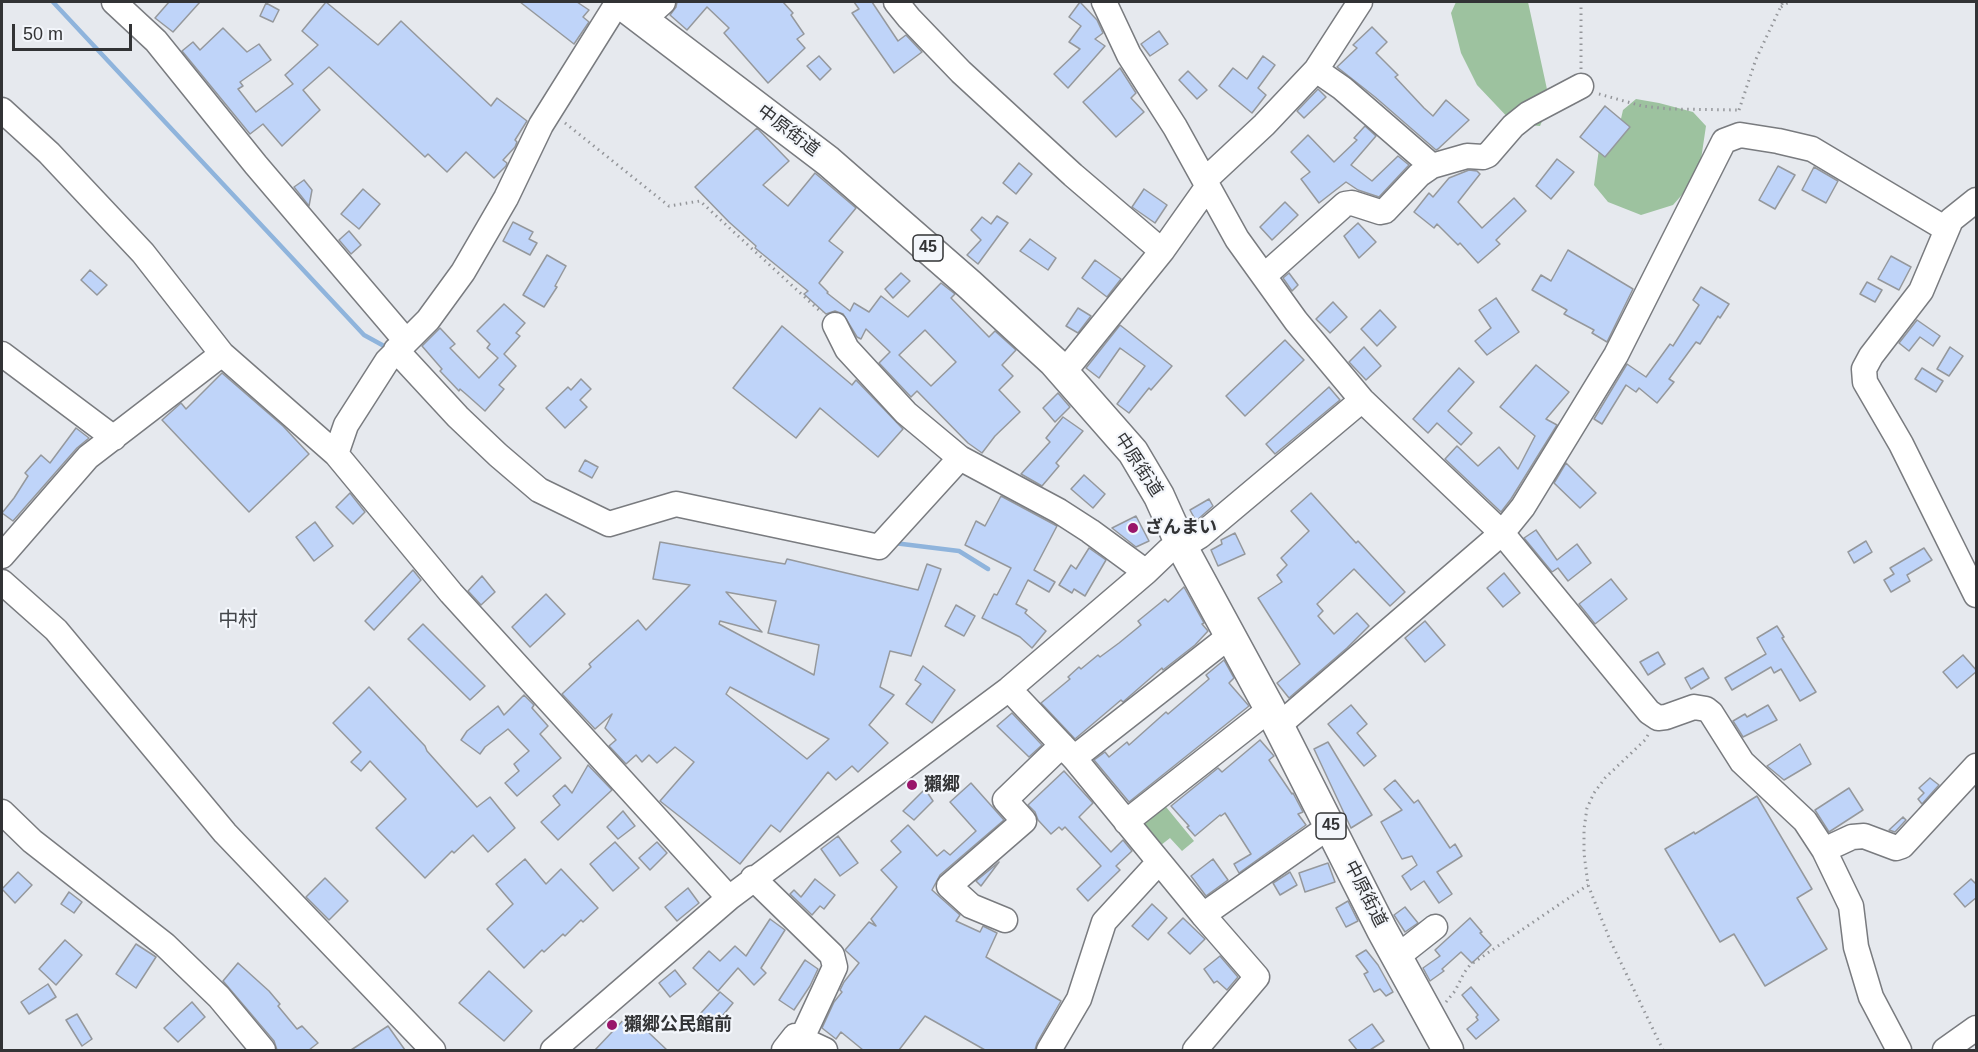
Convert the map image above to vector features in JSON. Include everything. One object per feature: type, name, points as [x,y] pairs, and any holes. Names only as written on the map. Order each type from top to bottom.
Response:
[{"type":"main road","name":"中原街道","points":[[619,2],[653,11],[969,284],[1062,370],[1133,452],[1159,496],[1182,547],[1274,717],[1447,1050]]},
{"type":"street","points":[[114,2],[156,41],[458,417],[539,490],[609,524],[676,504],[879,547],[960,458]]},
{"type":"street","points":[[336,454],[346,425],[387,361],[428,320],[463,272],[506,198],[541,125],[619,2]]},
{"type":"street","points":[[896,2],[976,86],[1073,175],[1162,251]]},
{"type":"street","points":[[1104,2],[1129,55],[1175,127],[1237,239],[1296,321],[1362,400],[1502,533],[1649,712],[1658,718],[1694,707],[1706,709],[1711,713],[1742,762],[1805,821],[1824,850],[1851,906],[1856,947],[1870,997],[1899,1050]]},
{"type":"street","points":[[1062,370],[1073,361],[1162,251],[1206,183],[1316,70],[1360,2]]},
{"type":"street","points":[[1316,70],[1342,88],[1432,166]]},
{"type":"street","points":[[1264,276],[1339,208],[1352,203],[1380,212],[1385,211],[1419,175],[1432,166],[1467,156],[1488,155],[1513,126],[1528,114],[1581,86]]},
{"type":"street","points":[[2,110],[49,153],[143,253],[222,354],[336,454],[451,592],[729,898]]},
{"type":"street","points":[[1126,822],[1274,717],[1285,720],[1502,533],[1523,507],[1616,355],[1724,141],[1740,135],[1812,149],[1949,225],[1977,228]]},
{"type":"street","points":[[1977,200],[1949,225],[1921,291],[1863,369],[1865,382],[1901,444],[1977,595]]},
{"type":"street","points":[[835,325],[847,350],[906,413],[960,458],[1059,511],[1146,572]]},
{"type":"street","points":[[2,354],[114,438]]},
{"type":"street","points":[[2,556],[88,458],[222,354]]},
{"type":"street","points":[[553,1050],[753,878],[1009,689],[1169,550],[1182,547],[1200,536],[1362,400]]},
{"type":"street","points":[[2,582],[56,630],[225,833],[433,1050]]},
{"type":"street","points":[[1005,920],[971,906],[949,886],[1024,821],[1005,800],[1068,751],[1230,635]]},
{"type":"street","points":[[1009,689],[1068,751],[1257,977],[1195,1050]]},
{"type":"street","points":[[1824,850],[1852,837],[1864,836],[1896,848],[1902,846],[1977,766]]},
{"type":"street","points":[[2,812],[32,841],[165,945],[219,997],[263,1050]]},
{"type":"street","points":[[1203,915],[1330,826]]},
{"type":"street","points":[[1049,1050],[1079,999],[1104,922],[1160,862]]},
{"type":"street","points":[[753,878],[832,955],[835,967],[793,1044],[825,1050]]},
{"type":"street","points":[[1397,957],[1435,927]]},
{"type":"street","points":[[1945,1050],[1977,1028]]},
{"type":"path","points":[[1581,2],[1581,86],[1598,94],[1642,106],[1669,109],[1739,110],[1756,59],[1783,2]]},
{"type":"path","points":[[1780,9],[1789,2]]},
{"type":"path","points":[[550,111],[669,206],[700,201],[835,325]]},
{"type":"path","points":[[1658,718],[1645,740],[1605,778],[1594,793],[1587,808],[1584,854],[1588,885],[1610,940],[1663,1050]]},
{"type":"path","points":[[1427,1014],[1447,1001],[1470,965],[1588,885]]},
{"type":"green space","points":[[1456,2],[1528,2],[1550,103],[1540,126],[1514,124],[1477,85],[1461,53],[1451,13]]},
{"type":"green space","points":[[1636,99],[1693,112],[1706,126],[1700,166],[1688,188],[1673,205],[1641,215],[1608,202],[1594,185],[1599,149],[1618,132],[1623,110]]},
{"type":"green space","points":[[1162,802],[1194,841],[1182,851],[1170,838],[1156,849],[1140,820]]},
{"type":"building","points":[[169,2],[200,2],[173,32],[155,18]]},
{"type":"building","points":[[326,2],[378,45],[401,21],[491,106],[497,98],[527,121],[515,140],[517,142],[515,147],[503,160],[507,163],[506,166],[494,178],[466,152],[447,172],[428,154],[425,157],[329,67],[303,90],[320,110],[282,146],[263,124],[250,134],[182,51],[193,42],[200,50],[223,28],[247,52],[259,44],[271,60],[240,82],[243,86],[238,89],[256,112],[293,84],[285,75],[318,45],[302,31]]},
{"type":"building","points":[[520,2],[577,2],[589,10],[583,17],[589,22],[574,44]]},
{"type":"building","points":[[677,2],[783,2],[793,13],[791,15],[804,34],[797,39],[805,48],[768,83],[724,33],[729,28],[707,7],[687,30],[670,15]]},
{"type":"building","points":[[854,2],[872,2],[898,41],[906,35],[922,52],[894,73],[852,13],[859,9]]},
{"type":"building","points":[[1080,2],[1097,20],[1103,33],[1095,39],[1105,46],[1068,88],[1054,74],[1080,49],[1069,42],[1081,26],[1069,17]]},
{"type":"building","points":[[266,3],[279,10],[273,22],[260,16]]},
{"type":"building","points":[[1372,27],[1387,42],[1376,53],[1398,75],[1395,77],[1424,108],[1433,116],[1446,100],[1469,120],[1438,149],[1436,150],[1337,67],[1357,48],[1353,45]]},
{"type":"building","points":[[1159,31],[1168,44],[1150,56],[1141,44]]},
{"type":"building","points":[[819,56],[831,69],[820,80],[807,66]]},
{"type":"building","points":[[1263,56],[1275,65],[1258,88],[1266,95],[1252,113],[1219,86],[1233,68],[1247,79]]},
{"type":"building","points":[[1120,68],[1136,93],[1131,98],[1144,112],[1116,137],[1083,102]]},
{"type":"building","points":[[1188,71],[1207,90],[1197,99],[1179,80]]},
{"type":"building","points":[[1318,89],[1326,97],[1304,118],[1297,111]]},
{"type":"building","points":[[1605,106],[1630,127],[1605,157],[1580,137]]},
{"type":"building","points":[[1365,126],[1376,136],[1351,165],[1372,181],[1398,156],[1409,165],[1379,197],[1358,190],[1346,182],[1319,203],[1301,179],[1310,172],[1291,152],[1308,135],[1334,162],[1357,140],[1354,138]]},
{"type":"building","points":[[757,128],[789,161],[763,185],[788,206],[815,173],[856,208],[829,241],[843,252],[819,283],[827,293],[850,311],[854,303],[869,312],[881,296],[908,317],[941,283],[955,294],[951,298],[989,337],[995,331],[1016,350],[1002,365],[1013,376],[999,390],[1020,412],[995,436],[982,453],[968,443],[917,391],[911,397],[879,363],[890,352],[866,329],[861,339],[857,337],[843,314],[835,311],[826,314],[804,294],[808,291],[755,248],[756,246],[695,187]],"holes":[[[925,330],[956,362],[931,386],[899,355]]]},
{"type":"building","points":[[1557,159],[1574,172],[1551,199],[1536,186]]},
{"type":"building","points":[[1019,163],[1032,174],[1016,194],[1003,183]]},
{"type":"building","points":[[1778,166],[1795,175],[1775,209],[1759,200]]},
{"type":"building","points":[[1814,167],[1838,181],[1826,203],[1802,190]]},
{"type":"building","points":[[1469,170],[1480,174],[1458,202],[1482,228],[1514,198],[1526,211],[1496,240],[1500,244],[1478,263],[1460,243],[1458,245],[1437,224],[1434,228],[1414,212],[1429,193],[1433,197],[1449,178]]},
{"type":"building","points":[[304,180],[312,190],[309,206],[294,187]]},
{"type":"building","points":[[363,189],[380,204],[359,229],[341,214]]},
{"type":"building","points":[[1144,189],[1167,205],[1155,223],[1132,207]]},
{"type":"building","points":[[1285,202],[1298,215],[1272,240],[1260,227]]},
{"type":"building","points":[[997,216],[1008,223],[978,264],[967,255],[981,240],[971,230],[982,217],[991,224]]},
{"type":"building","points":[[513,222],[533,232],[529,239],[537,243],[530,255],[503,241]]},
{"type":"building","points":[[1358,223],[1376,242],[1359,258],[1344,236]]},
{"type":"building","points":[[349,231],[361,245],[351,254],[339,240]]},
{"type":"building","points":[[1030,239],[1056,258],[1048,270],[1020,251]]},
{"type":"building","points":[[1568,250],[1633,289],[1607,342],[1592,333],[1594,330],[1564,314],[1567,310],[1532,290],[1541,275],[1551,281]]},
{"type":"building","points":[[547,255],[566,266],[555,286],[557,287],[544,307],[523,295]]},
{"type":"building","points":[[1891,256],[1911,267],[1899,290],[1878,279]]},
{"type":"building","points":[[1095,260],[1121,279],[1107,297],[1082,278]]},
{"type":"building","points":[[90,270],[107,285],[97,295],[81,280]]},
{"type":"building","points":[[901,273],[910,281],[893,298],[885,289]]},
{"type":"building","points":[[1289,273],[1298,285],[1292,291],[1283,278]]},
{"type":"building","points":[[1867,282],[1882,290],[1875,302],[1860,294]]},
{"type":"building","points":[[1701,287],[1729,304],[1720,318],[1718,316],[1700,344],[1696,342],[1669,379],[1674,382],[1657,403],[1639,388],[1636,392],[1626,385],[1602,424],[1594,419],[1627,364],[1646,377],[1670,344],[1673,346],[1699,305],[1693,300]]},
{"type":"building","points":[[1496,298],[1519,332],[1487,355],[1475,341],[1491,328],[1479,310]]},
{"type":"building","points":[[1333,302],[1347,317],[1330,333],[1316,319]]},
{"type":"building","points":[[504,304],[525,323],[516,333],[520,336],[504,354],[516,366],[499,385],[504,389],[485,411],[460,389],[459,391],[440,371],[442,369],[422,346],[440,328],[455,344],[450,348],[479,378],[498,358],[487,348],[490,344],[477,331]]},
{"type":"building","points":[[1078,308],[1091,316],[1078,333],[1066,326]]},
{"type":"building","points":[[1380,310],[1396,327],[1377,346],[1361,329]]},
{"type":"building","points":[[1917,320],[1940,336],[1933,346],[1920,337],[1909,351],[1899,343]]},
{"type":"building","points":[[1120,325],[1172,366],[1151,390],[1149,388],[1129,413],[1117,404],[1145,366],[1120,348],[1099,378],[1086,368]]},
{"type":"building","points":[[782,326],[852,385],[856,380],[903,429],[878,457],[820,408],[796,438],[733,388]]},
{"type":"building","points":[[1285,340],[1304,360],[1245,416],[1226,396]]},
{"type":"building","points":[[1364,347],[1381,366],[1366,380],[1349,362]]},
{"type":"building","points":[[1950,347],[1963,356],[1949,376],[1937,369]]},
{"type":"building","points":[[1536,365],[1569,392],[1546,419],[1557,425],[1501,512],[1445,459],[1457,446],[1478,466],[1499,447],[1518,469],[1535,436],[1500,407]]},
{"type":"building","points":[[1459,368],[1474,382],[1448,411],[1472,433],[1461,445],[1437,423],[1428,433],[1413,419]]},
{"type":"building","points":[[1922,368],[1943,381],[1936,392],[1915,379]]},
{"type":"building","points":[[222,373],[283,426],[309,454],[249,512],[162,420],[181,403],[186,409]]},
{"type":"building","points":[[581,379],[591,389],[580,400],[587,407],[565,428],[546,408],[568,387],[571,390]]},
{"type":"building","points":[[1329,387],[1340,400],[1275,454],[1266,444]]},
{"type":"building","points":[[1058,393],[1070,407],[1055,422],[1043,408]]},
{"type":"building","points":[[1063,417],[1083,431],[1056,463],[1059,466],[1042,486],[1021,474],[1050,442],[1046,438]]},
{"type":"building","points":[[76,428],[89,438],[77,448],[13,521],[2,513],[28,476],[25,473],[41,455],[50,463]]},
{"type":"building","points":[[585,460],[598,467],[592,478],[579,471]]},
{"type":"building","points":[[1566,463],[1596,493],[1580,508],[1554,483]]},
{"type":"building","points":[[1084,475],[1105,494],[1093,508],[1071,489]]},
{"type":"building","points":[[350,493],[365,512],[353,524],[336,507]]},
{"type":"building","points":[[1311,493],[1405,592],[1390,606],[1354,569],[1317,604],[1323,611],[1318,616],[1334,634],[1357,613],[1369,626],[1289,698],[1277,683],[1300,664],[1258,598],[1282,582],[1277,575],[1287,565],[1281,558],[1309,531],[1291,511]]},
{"type":"building","points":[[1001,496],[1057,526],[1034,570],[1055,582],[1049,592],[1028,580],[1016,604],[1027,610],[1025,613],[1046,631],[1032,648],[1020,637],[982,618],[1011,568],[965,545],[976,521],[985,526]]},
{"type":"building","points":[[1209,499],[1213,506],[1196,521],[1190,510]]},
{"type":"building","points":[[1136,516],[1149,541],[1136,547],[1112,528]]},
{"type":"building","points":[[315,522],[333,546],[314,561],[296,537]]},
{"type":"building","points":[[1536,530],[1557,560],[1577,544],[1591,563],[1568,581],[1558,568],[1552,572],[1524,538]]},
{"type":"building","points":[[1235,533],[1245,554],[1218,566],[1211,550],[1222,544],[1221,540]]},
{"type":"building","points":[[1866,541],[1872,552],[1854,563],[1848,552]]},
{"type":"building","points":[[660,542],[785,564],[787,559],[918,590],[927,564],[941,569],[911,656],[890,651],[880,687],[894,695],[869,725],[888,743],[858,772],[852,766],[836,780],[828,772],[780,832],[771,825],[740,864],[660,801],[694,762],[675,747],[657,763],[649,755],[642,762],[636,755],[626,764],[609,746],[616,740],[605,728],[612,714],[595,729],[562,694],[591,667],[589,664],[638,620],[646,630],[690,585],[653,579]],"holes":[[[726,592],[776,601],[768,633],[819,645],[814,675],[719,624],[720,621],[762,632]],[[730,687],[829,739],[807,759],[726,694]]]},
{"type":"building","points":[[1089,548],[1106,560],[1085,596],[1074,589],[1072,593],[1059,585],[1071,565],[1076,569]]},
{"type":"building","points":[[1924,548],[1932,560],[1907,575],[1910,581],[1891,592],[1884,580],[1894,574],[1890,568]]},
{"type":"building","points":[[413,570],[421,580],[374,630],[365,621]]},
{"type":"building","points":[[1504,573],[1520,593],[1503,607],[1487,588]]},
{"type":"building","points":[[482,576],[495,592],[481,605],[468,591]]},
{"type":"building","points":[[1611,579],[1627,599],[1595,624],[1579,604]]},
{"type":"building","points":[[1184,587],[1204,623],[1202,624],[1208,631],[1195,645],[1163,670],[1162,668],[1123,702],[1121,700],[1075,739],[1041,703],[1070,679],[1068,677],[1079,667],[1081,669],[1098,655],[1100,657],[1119,643],[1141,625],[1138,621],[1165,599],[1168,602]]},
{"type":"building","points":[[546,594],[565,614],[530,647],[512,627]]},
{"type":"building","points":[[956,605],[975,616],[964,636],[945,626]]},
{"type":"building","points":[[1425,621],[1445,645],[1425,662],[1405,638]]},
{"type":"building","points":[[423,624],[485,686],[470,700],[408,639]]},
{"type":"building","points":[[1777,626],[1784,637],[1782,638],[1816,692],[1800,701],[1781,669],[1774,673],[1771,667],[1732,690],[1725,678],[1766,654],[1757,638]]},
{"type":"building","points":[[1658,652],[1665,664],[1648,675],[1640,662]]},
{"type":"building","points":[[1963,655],[1977,671],[1957,688],[1943,672]]},
{"type":"building","points":[[1224,660],[1234,678],[1229,683],[1249,706],[1129,802],[1094,760],[1105,752],[1109,757],[1127,742],[1129,745],[1166,712],[1168,714],[1209,679],[1206,675]]},
{"type":"building","points":[[923,666],[955,690],[932,723],[906,704],[921,684],[915,680]]},
{"type":"building","points":[[1703,668],[1709,678],[1691,689],[1685,678]]},
{"type":"building","points":[[369,687],[425,746],[477,807],[490,797],[515,828],[488,852],[473,835],[454,853],[452,851],[425,878],[376,828],[406,799],[370,761],[361,771],[351,762],[361,752],[333,723]]},
{"type":"building","points":[[524,695],[548,726],[540,734],[561,758],[517,796],[505,783],[519,771],[514,764],[529,751],[508,729],[485,747],[480,754],[461,740],[467,731],[498,706],[504,715]]},
{"type":"building","points":[[1351,705],[1367,724],[1357,733],[1376,756],[1364,766],[1328,724]]},
{"type":"building","points":[[1768,705],[1777,720],[1743,737],[1733,721],[1745,714],[1747,717]]},
{"type":"building","points":[[1012,713],[1042,745],[1029,757],[997,726]]},
{"type":"building","points":[[1260,740],[1274,756],[1269,760],[1293,793],[1303,812],[1298,814],[1306,825],[1239,873],[1234,864],[1251,854],[1225,813],[1195,836],[1171,806],[1218,768],[1222,772]]},
{"type":"building","points":[[1328,742],[1372,815],[1351,828],[1314,749]]},
{"type":"building","points":[[1800,744],[1811,764],[1784,780],[1767,766]]},
{"type":"building","points":[[588,765],[612,790],[558,840],[541,822],[560,805],[553,796],[565,785],[572,793]]},
{"type":"building","points":[[1064,771],[1093,803],[1079,817],[1111,852],[1123,840],[1132,851],[1116,866],[1120,870],[1088,901],[1077,889],[1101,866],[1065,827],[1062,830],[1059,827],[1051,834],[1028,805]]},
{"type":"building","points":[[1930,778],[1939,785],[1922,804],[1918,799],[1924,793],[1919,788]]},
{"type":"building","points":[[1395,780],[1414,803],[1418,800],[1450,848],[1455,844],[1462,856],[1437,872],[1452,894],[1439,903],[1424,881],[1411,890],[1402,876],[1417,865],[1412,856],[1402,859],[1381,822],[1402,810],[1384,789]]},
{"type":"building","points":[[971,783],[1004,820],[940,875],[932,890],[960,915],[956,921],[980,932],[983,926],[997,933],[986,957],[1061,1001],[1035,1050],[985,1050],[925,1016],[899,1050],[863,1050],[841,1032],[836,1039],[822,1028],[834,1002],[842,992],[840,990],[844,982],[859,963],[845,950],[869,922],[876,926],[871,919],[897,887],[881,870],[901,852],[891,841],[908,825],[937,856],[944,850],[950,855],[976,831],[950,802]]},
{"type":"building","points":[[1849,788],[1863,810],[1829,832],[1815,810]]},
{"type":"building","points":[[925,789],[933,801],[914,820],[903,811]]},
{"type":"building","points":[[1757,796],[1812,889],[1797,898],[1827,949],[1765,986],[1734,934],[1720,942],[1665,849],[1694,832],[1695,834]]},
{"type":"building","points":[[623,811],[635,826],[618,839],[607,827]]},
{"type":"building","points":[[1903,817],[1906,820],[1895,832],[1889,830]]},
{"type":"building","points":[[838,836],[858,863],[840,876],[821,849]]},
{"type":"building","points":[[615,842],[639,868],[613,891],[590,864]]},
{"type":"building","points":[[657,842],[667,853],[650,870],[639,858]]},
{"type":"building","points":[[525,859],[546,884],[561,869],[598,908],[583,922],[581,920],[565,936],[563,934],[544,952],[542,950],[524,968],[487,929],[513,904],[496,884]]},
{"type":"building","points":[[1213,859],[1228,880],[1206,896],[1191,876]]},
{"type":"building","points":[[999,862],[981,886],[976,881]]},
{"type":"building","points":[[1328,863],[1335,882],[1305,892],[1299,873]]},
{"type":"building","points":[[18,872],[32,885],[15,903],[2,889]]},
{"type":"building","points":[[1290,872],[1297,885],[1280,895],[1273,883]]},
{"type":"building","points":[[325,878],[348,901],[329,920],[306,897]]},
{"type":"building","points":[[815,879],[835,895],[824,909],[820,906],[812,915],[790,894],[794,890],[801,897]]},
{"type":"building","points":[[1971,879],[1977,885],[1977,897],[1965,907],[1954,894]]},
{"type":"building","points":[[688,888],[699,903],[677,921],[665,907]]},
{"type":"building","points":[[69,892],[82,902],[74,913],[61,904]]},
{"type":"building","points":[[1348,901],[1358,921],[1346,927],[1336,908]]},
{"type":"building","points":[[1152,904],[1167,918],[1148,940],[1132,926]]},
{"type":"building","points":[[1405,907],[1418,923],[1405,932],[1394,915]]},
{"type":"building","points":[[1183,918],[1205,939],[1190,954],[1168,933]]},
{"type":"building","points":[[1470,918],[1491,945],[1472,963],[1461,952],[1442,969],[1444,971],[1430,981],[1423,968],[1440,956],[1435,950]]},
{"type":"building","points":[[770,919],[785,930],[761,968],[766,973],[754,985],[738,968],[718,991],[693,968],[709,951],[720,961],[735,946],[746,956]]},
{"type":"building","points":[[65,940],[82,955],[56,985],[39,969]]},
{"type":"building","points":[[136,944],[156,957],[136,988],[116,974]]},
{"type":"building","points":[[1366,950],[1378,965],[1393,992],[1386,996],[1380,989],[1374,992],[1364,974],[1368,972],[1356,956]]},
{"type":"building","points":[[1220,956],[1238,977],[1227,990],[1217,981],[1214,983],[1204,969]]},
{"type":"building","points":[[805,960],[818,969],[794,1010],[779,1000]]},
{"type":"building","points":[[238,963],[269,991],[297,1029],[302,1026],[318,1043],[309,1050],[277,1050],[274,1041],[223,981]]},
{"type":"building","points":[[675,970],[686,984],[670,997],[659,983]]},
{"type":"building","points":[[489,971],[532,1011],[504,1041],[459,1003]]},
{"type":"building","points":[[48,984],[56,997],[29,1014],[21,1002]]},
{"type":"building","points":[[1471,987],[1499,1020],[1476,1039],[1467,1029],[1478,1020],[1476,1017],[1478,1015],[1462,995]]},
{"type":"building","points":[[720,992],[733,1003],[714,1026],[700,1014]]},
{"type":"building","points":[[192,1002],[205,1017],[178,1042],[164,1028]]},
{"type":"building","points":[[77,1014],[92,1039],[82,1046],[66,1020]]},
{"type":"building","points":[[629,1014],[667,1050],[595,1050]]},
{"type":"building","points":[[1372,1024],[1384,1041],[1370,1050],[1357,1050],[1349,1040]]},
{"type":"building","points":[[388,1026],[405,1050],[351,1050]]},
{"type":"waterway","points":[[53,2],[364,335],[384,346]]},
{"type":"waterway","points":[[894,543],[959,551],[988,569]]},
{"type":"place","name":"ざんまい","points":[[1133,528]]},
{"type":"place","name":"獺郷","points":[[912,785]]},
{"type":"place","name":"獺郷公民館前","points":[[612,1025]]},
{"type":"district","name":"中村","points":[[238,620]]}]
